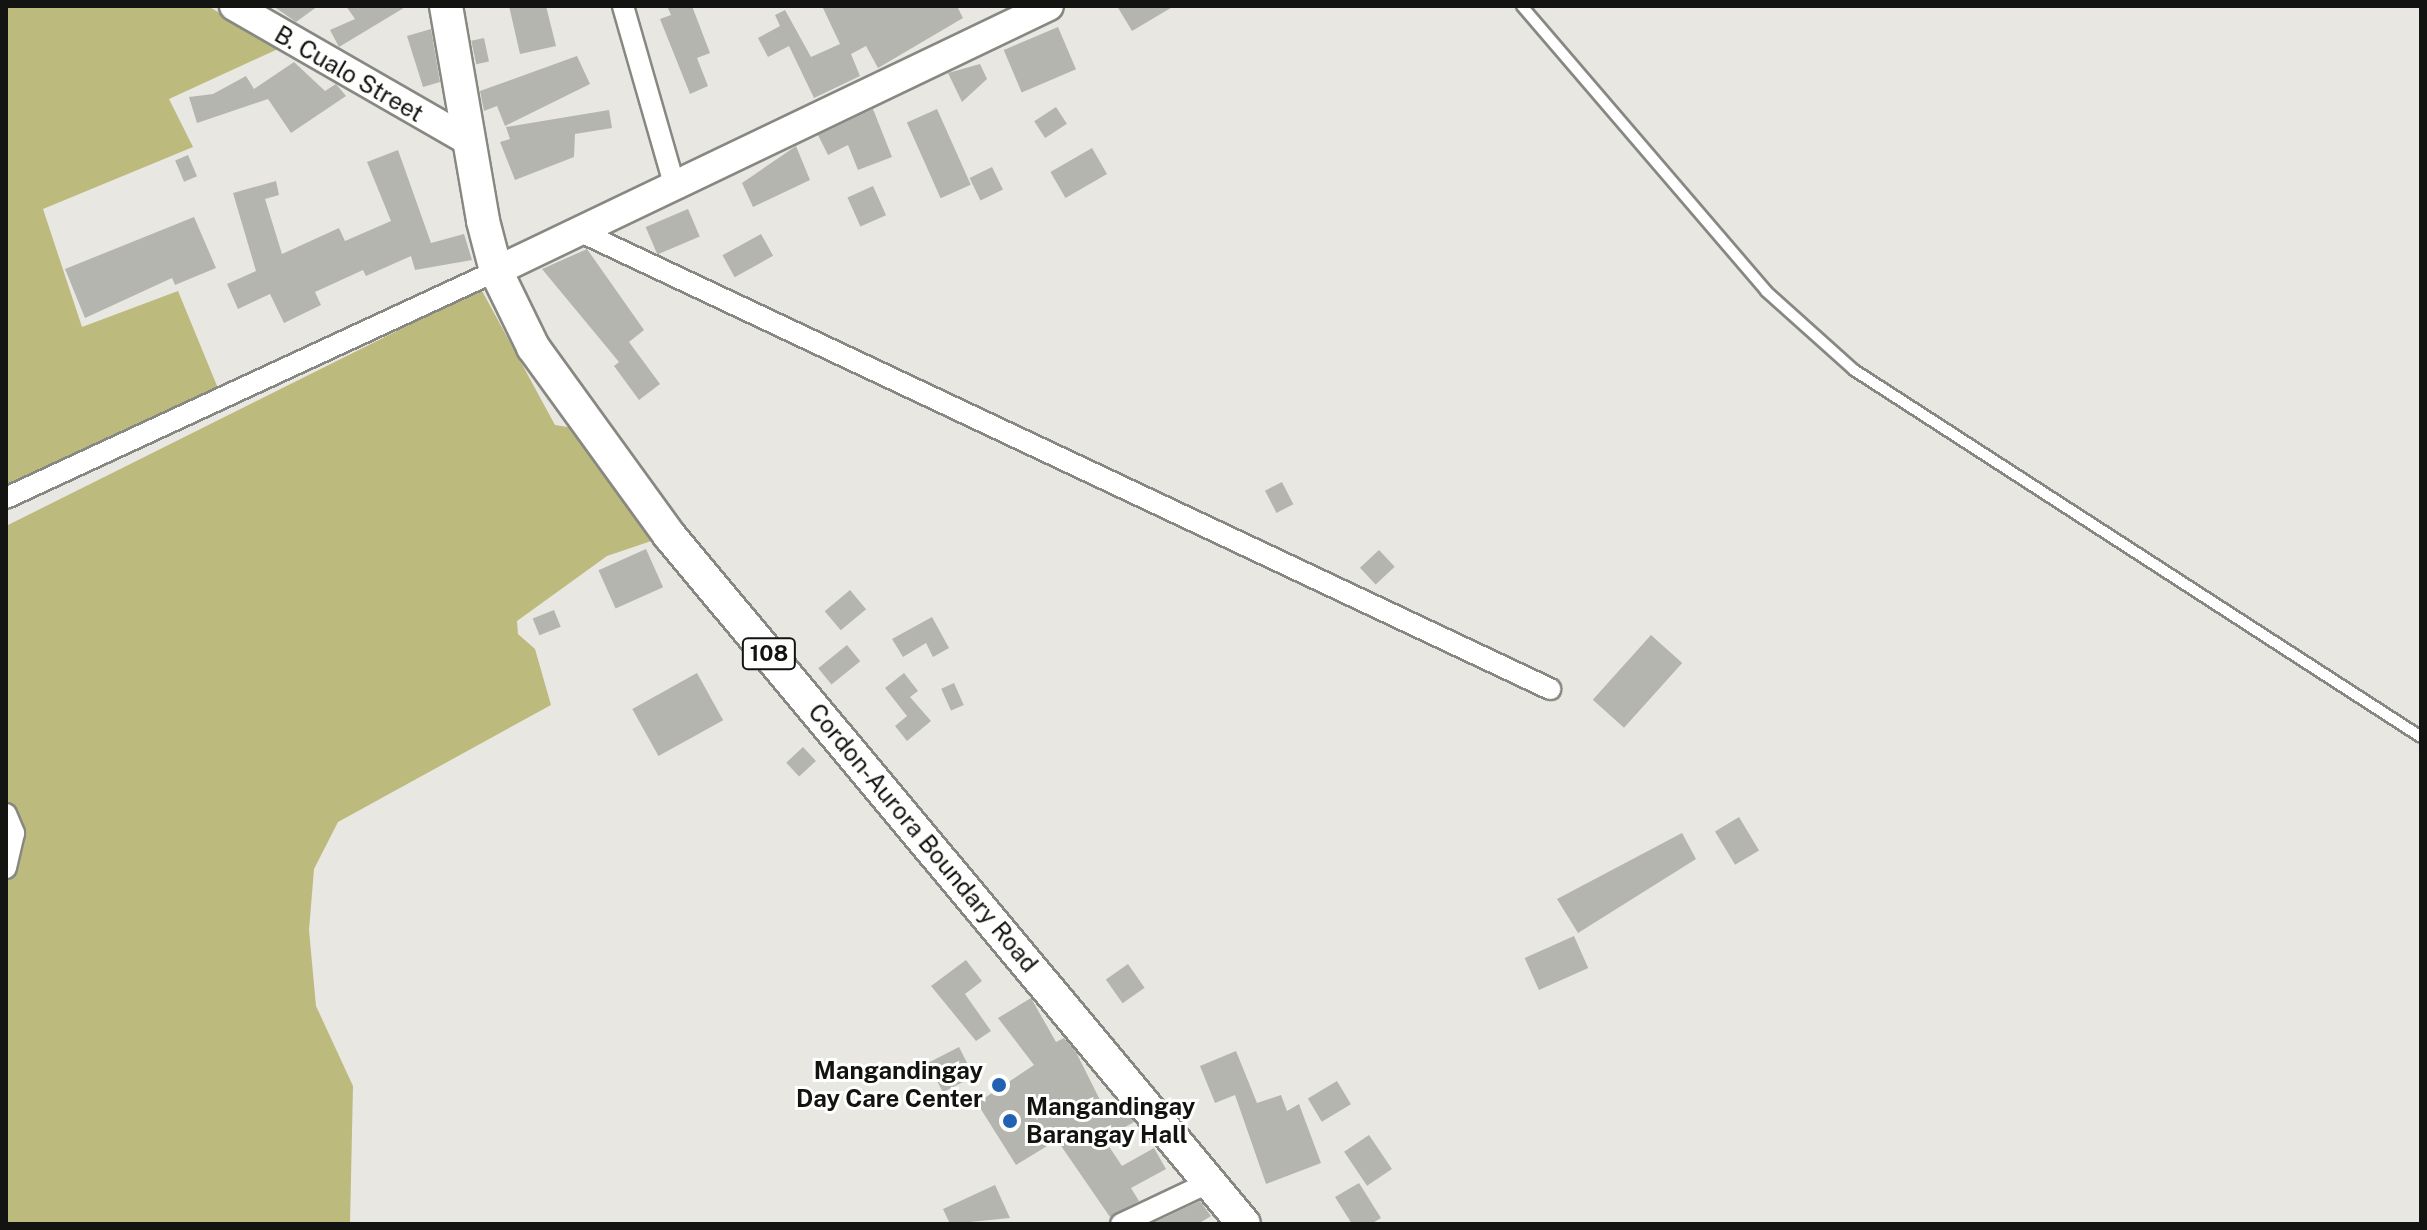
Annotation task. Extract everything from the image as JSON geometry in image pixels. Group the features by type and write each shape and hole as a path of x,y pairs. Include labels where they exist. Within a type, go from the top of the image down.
{"main road":[{"name":"Cordon-Aurora Boundary Road","path":"446,6 465,139 496,271 533,347 669,535 1244,1224"}],"street":[{"name":"B. Cualo Street","path":"234,6 465,139"},
{"path":"623,6 675,187"},
{"path":"6,498 675,187 1049,6"},
{"path":"579,231 1550,689"},
{"path":"6,814 14,833 6,868"},
{"path":"1121,1224 1210,1182"}],"lane":[{"path":"1522,6 1766,291 1854,370 2421,737"}],"shaded area":[{"path":"6,6 208,6 278,49 169,99 193,147 43,209 82,327 178,291 222,398 6,499"},
{"path":"481,289 555,425 587,430 669,535 607,556 517,621 518,634 535,649 551,705 338,822 314,869 309,930 316,1006 353,1086 350,1224 6,1224 6,526"}],"building":[{"path":"273,6 318,6 296,22"},
{"path":"346,6 407,6 339,47 330,30 355,19"},
{"path":"509,6 546,6 556,46 520,54"},
{"path":"667,6 692,6 710,53 697,58 708,86 690,94 660,19 671,15"},
{"path":"822,6 957,6 963,18 878,68 866,46 851,54 860,76 814,98 789,46 768,57 758,38 780,26 775,15 785,10 811,57 840,44"},
{"path":"1117,6 1174,6 1132,31"},
{"path":"1058,27 1076,69 1022,92 1004,50"},
{"path":"431,29 440,82 423,87 407,36"},
{"path":"484,38 489,61 476,64 471,41"},
{"path":"577,56 590,84 505,126 497,106 484,111 480,91"},
{"path":"294,62 325,91 336,84 346,96 291,133 268,99 197,123 189,97 213,94 246,76 254,89"},
{"path":"980,64 987,79 962,102 948,73"},
{"path":"1056,107 1067,124 1045,138 1034,121"},
{"path":"873,109 892,157 858,170 848,145 828,155 818,135"},
{"path":"937,109 971,185 941,198 907,122"},
{"path":"609,110 612,128 575,134 574,157 515,180 500,142 510,139 506,127"},
{"path":"796,146 810,180 753,207 742,183"},
{"path":"1092,148 1107,174 1065,198 1050,172"},
{"path":"398,150 431,243 464,234 472,260 415,270 411,256 366,276 363,270 315,292 321,305 284,323 270,294 238,309 227,284 256,271 233,193 276,181 279,195 265,199 282,254 339,228 345,241 391,221 367,162"},
{"path":"188,155 197,176 184,182 175,160"},
{"path":"992,167 1003,189 980,200 970,178"},
{"path":"873,186 886,215 860,227 847,197"},
{"path":"688,209 700,237 657,255 646,227"},
{"path":"194,217 216,268 175,285 172,278 85,318 65,269"},
{"path":"761,234 773,256 735,277 723,255"},
{"path":"587,249 644,330 629,342 660,384 639,400 614,366 619,362 542,269"},
{"path":"1282,482 1293,504 1276,513 1265,491"},
{"path":"646,549 663,587 616,609 598,570"},
{"path":"1379,550 1395,567 1376,585 1360,568"},
{"path":"850,590 866,609 841,630 825,611"},
{"path":"554,610 561,627 539,635 533,619"},
{"path":"932,617 949,648 933,657 926,643 903,657 892,639"},
{"path":"1651,635 1682,663 1624,728 1593,700"},
{"path":"847,645 860,661 831,685 818,668"},
{"path":"697,673 723,720 658,756 632,709"},
{"path":"904,673 918,691 910,697 931,721 907,741 895,726 907,716 885,688"},
{"path":"954,683 964,705 951,711 941,689"},
{"path":"803,747 816,761 799,777 786,763"},
{"path":"1739,817 1759,850 1735,865 1715,831"},
{"path":"1682,833 1696,859 1578,933 1557,899"},
{"path":"1574,936 1588,968 1539,990 1525,958"},
{"path":"966,960 982,981 965,994 991,1031 976,1041 931,986"},
{"path":"1128,964 1145,988 1123,1003 1106,979"},
{"path":"1031,998 1056,1042 1064,1038 1076,1052 1108,1116 1123,1108 1134,1122 1104,1139 1122,1166 1154,1148 1166,1169 1131,1188 1139,1201 1110,1217 1057,1140 1016,1165 977,1103 1034,1065 998,1018"},
{"path":"959,1047 974,1076 943,1092 928,1063"},
{"path":"1236,1051 1257,1103 1281,1095 1287,1111 1299,1104 1321,1163 1266,1184 1235,1095 1215,1103 1200,1066"},
{"path":"1337,1081 1351,1104 1322,1122 1308,1099"},
{"path":"1369,1135 1392,1169 1367,1186 1344,1152"},
{"path":"1359,1183 1381,1218 1371,1224 1352,1224 1335,1197"},
{"path":"995,1185 1010,1218 950,1224 943,1209"},
{"path":"1200,1201 1211,1216 1198,1224 1151,1224"}],"place":[{"name":"Mangandingay Day Care Center","path":"999,1085"},
{"name":"Mangandingay Barangay Hall","path":"1010,1121"}]}
